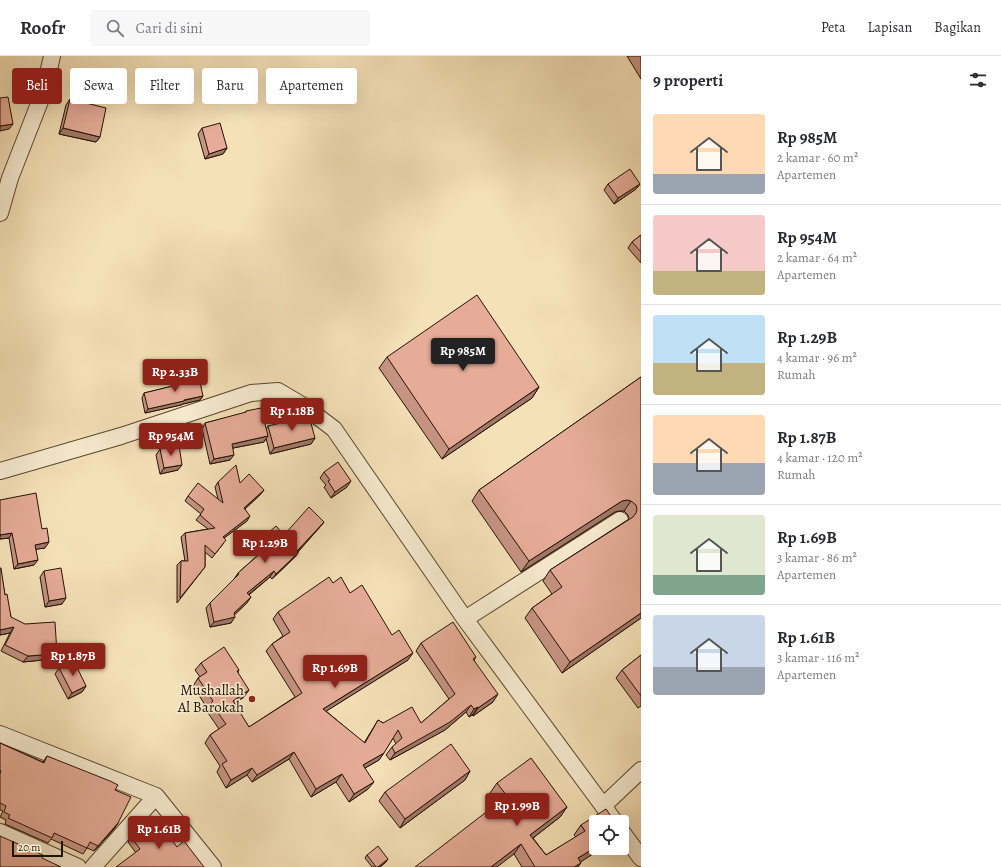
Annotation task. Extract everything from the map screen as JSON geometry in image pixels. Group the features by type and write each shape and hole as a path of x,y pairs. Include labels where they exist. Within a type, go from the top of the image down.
{"street":[{"path":"0,214 5,179 44,91 52,56"},
{"path":"0,471 121,436 251,393 278,391 305,407 334,429 465,618 610,815"},
{"path":"465,618 620,520"},
{"path":"0,734 156,796 213,867"},
{"path":"603,806 641,770"},
{"path":"93,867 156,796"},
{"path":"0,832 78,867"},
{"path":"629,842 641,858"}],"building":[{"path":"8,97 13,124 0,126 0,98"},
{"path":"70,99 70,104 90,104 106,108 100,137 63,128"},
{"path":"220,123 227,148 209,154 202,128"},
{"path":"630,169 640,184 618,198 608,184"},
{"path":"641,235 641,252 632,242"},
{"path":"477,295 539,387 449,449 387,357"},
{"path":"198,373 203,396 148,409 144,393 181,384 180,377"},
{"path":"641,377 641,613 570,662 532,608 562,587 550,570 633,517 637,509 636,505 631,501 622,501 529,561 479,490"},
{"path":"261,408 268,436 232,444 234,455 214,459 205,423"},
{"path":"309,416 315,438 274,448 268,426"},
{"path":"179,445 182,465 164,468 160,449"},
{"path":"338,462 351,481 335,492 328,481 330,480 324,472"},
{"path":"236,465 240,483 249,474 264,490 244,508 250,516 223,537 226,540 215,554 205,545 205,567 180,598 181,561 188,561 185,533 215,528 200,515 204,509 188,496 198,483 223,503 218,482"},
{"path":"36,493 42,529 47,528 49,542 35,545 38,560 18,564 12,533 0,535 0,500"},
{"path":"309,507 324,522 297,551 298,553 276,574 274,571 247,593 251,597 234,613 235,617 214,622 210,603 239,574 238,573 264,550 258,542 276,526 284,535"},
{"path":"0,568 11,617 25,624 55,622 57,654 28,656 5,645 14,627 0,630"},
{"path":"61,568 66,598 49,601 44,571"},
{"path":"329,577 333,583 341,577 350,593 362,585 392,635 399,630 413,653 323,709 365,743 378,720 383,723 412,707 421,723 455,694 421,643 453,622 476,657 473,659 498,694 478,708 474,709 471,705 450,722 395,753 392,747 402,738 398,730 384,753 363,765 374,782 354,794 342,774 316,789 294,752 257,775 252,768 231,780 222,764 227,761 210,735 226,724 211,703 213,701 198,678 207,672 201,663 224,647 239,670 237,671 249,690 233,701 249,727 302,693 272,644 290,632 278,612"},
{"path":"641,655 641,696 622,670"},
{"path":"74,661 86,686 72,693 59,668"},
{"path":"0,743 44,763 47,756 118,785 115,790 131,797 118,823 98,846 90,842 87,848 54,833 52,838 8,818 10,815 4,812 6,806 0,803"},
{"path":"451,744 470,771 405,819 385,792"},
{"path":"531,758 567,807 530,835 546,855 585,831 581,825 589,820 589,851 578,858 581,863 574,867 535,867 521,844 491,867 415,867 507,796 497,783"},
{"path":"606,809 610,815 597,815"},
{"path":"155,817 177,847 184,841 204,867 116,867 140,849 131,837"},
{"path":"0,836 43,855 42,858 61,867 0,867"},
{"path":"378,846 388,859 376,867 367,855"}],"place":[{"name":"Mushallah Al Barokah","path":"252,699"}]}
